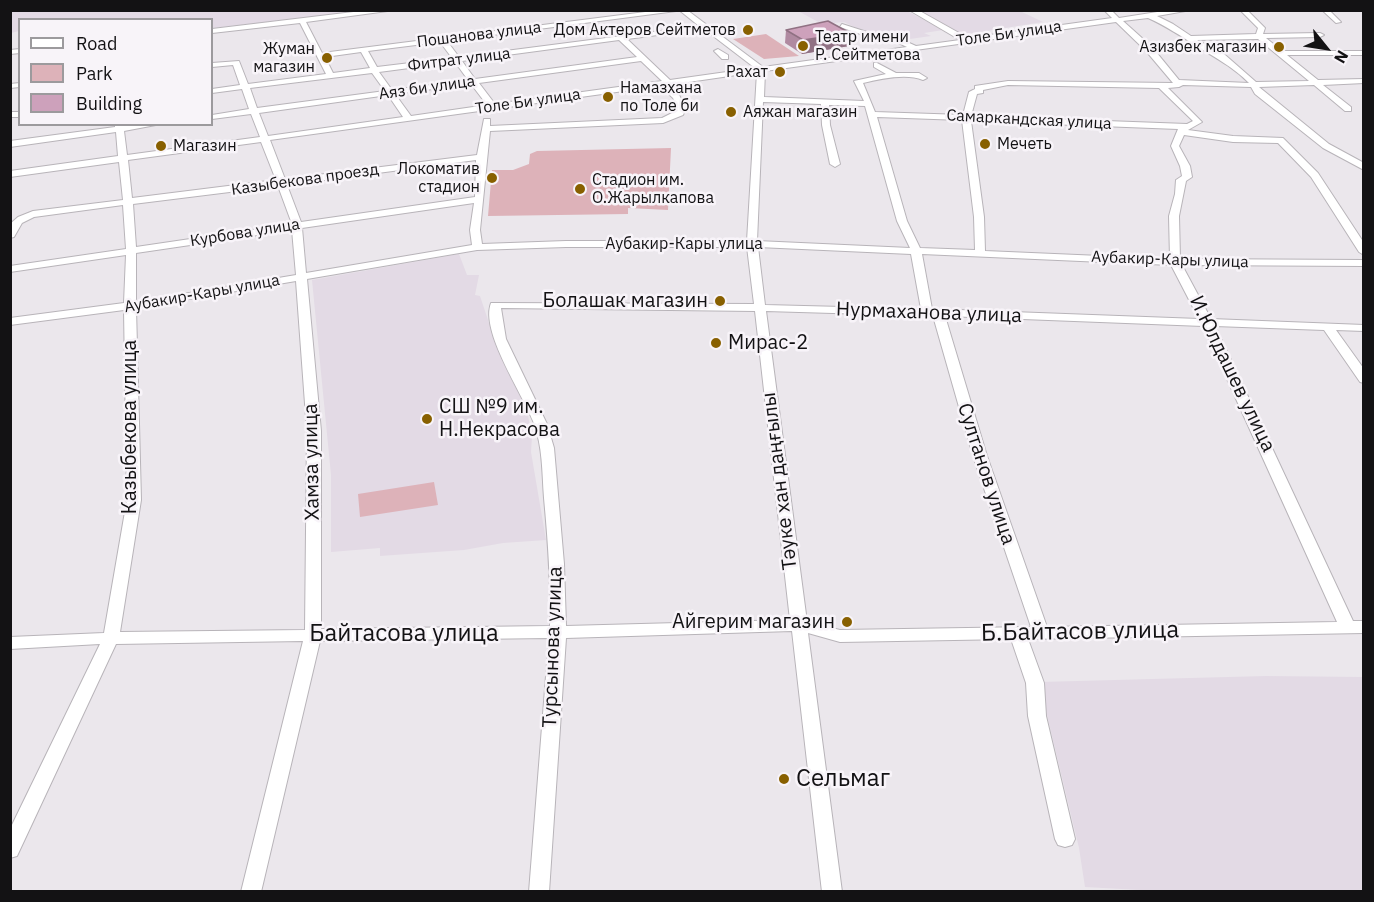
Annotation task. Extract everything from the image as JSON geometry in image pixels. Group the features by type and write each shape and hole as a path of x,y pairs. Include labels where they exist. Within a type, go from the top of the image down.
{"street":[{"path":"213,31 392,10"},
{"name":"Пошанова улица","path":"320,53 653,10"},
{"path":"682,10 748,65 761,69"},
{"path":"912,10 966,40"},
{"path":"1107,10 1149,49 1177,82 1252,85 1364,81"},
{"name":"Толе Би улица","path":"10,174 1188,10"},
{"path":"1243,10 1262,28 1259,36"},
{"path":"1324,10 1338,22"},
{"path":"672,11 701,28"},
{"name":"Пошанова улица","path":"320,53 364,50 672,11"},
{"path":"1148,15 1171,25 1221,56 1251,80 1252,85 1326,146 1364,167"},
{"path":"302,21 331,76"},
{"path":"842,26 868,35 885,34 914,47"},
{"name":"Фитрат улица","path":"213,91 701,28"},
{"path":"1190,38 1320,35"},
{"path":"1259,36 1348,109"},
{"path":"487,129 663,120 680,113 682,108 665,82 622,39"},
{"path":"442,40 491,107 481,157 475,230 477,247"},
{"path":"364,50 408,118"},
{"path":"718,51 725,57"},
{"path":"1282,53 1364,53"},
{"name":"Аяз би улица","path":"213,117 643,58"},
{"name":"Хамза улица","path":"213,65 236,63 267,139 297,224 314,432 313,634 251,891"},
{"path":"877,65 893,75 890,76"},
{"name":"Тәуке хан даңғылы","path":"761,69 752,244 832,891"},
{"name":"Султанов улица","path":"923,78 919,75 890,76 858,81 865,93 902,221 916,250 933,313 1041,632"},
{"path":"980,253 979,217 966,117 973,92 980,91 978,88 1008,83 1161,86 1179,85 1177,82"},
{"name":"И.Юлдашев улица","path":"1161,86 1198,122 1184,130 1175,146 1185,166 1187,177 1181,180 1174,216 1175,262 1207,322 1355,627"},
{"name":"Самаркандская улица","path":"759,99 825,102 870,109 966,117 1184,130 1233,139 1281,140 1315,175 1364,252"},
{"path":"825,102 826,125 835,164"},
{"path":"10,144 119,127"},
{"name":"Казыбекова улица","path":"10,850 111,638 134,500 131,250 119,127"},
{"name":"Казыбекова проезд","path":"10,235 15,224 22,218 33,214 481,157"},
{"name":"Курбова улица","path":"10,269 479,198"},
{"name":"Аубакир-Кары улица","path":"10,322 130,306 477,247 566,244 752,244 1175,262 1364,263"},
{"name":"Нурмаханова улица","path":"495,305 759,308 1364,328"},
{"name":"Турсынова улица","path":"495,305 494,319 502,342 523,382 546,440 559,590 539,891"},
{"path":"1327,326 1364,379"},
{"name":"Байтасова улица","path":"10,643 111,638 558,632 798,625"},
{"name":"Б.Байтасов улица","path":"798,625 840,636 1355,627"},
{"path":"1017,632 1035,683 1037,716 1065,839"}],"shaded area":[{"path":"11,10 366,11 213,28 213,18 18,18 18,31 11,33"},
{"path":"798,11 907,11 943,30 924,33 931,36 903,40 887,31 869,34 844,22 822,24"},
{"path":"915,11 1027,11 1022,12 1043,22 961,35"},
{"name":"СШ №9 им. Н.Некрасова","path":"459,254 467,275 479,275 475,295 480,296 490,326 525,401 546,540 503,543 464,550 380,556 380,548 331,552 331,475 312,280"},
{"path":"1266,676 1363,677 1363,891 1177,892 1085,887 1079,848 1039,682"}],"green space":[{"path":"766,34 799,56 764,59 733,39"},
{"name":"Стадион им. О.Жарылкапова","path":"671,148 668,210 628,208 628,214 488,216 492,170 513,170 529,164 530,154 537,151"},
{"path":"434,482 438,505 360,517 358,494"}],"building":[{"path":"828,21 850,33 803,40 786,30"}],"place":[{"name":"Дом Актеров Сейтметов","path":"748,30"},
{"name":"Театр имени Р. Сейтметова","path":"803,46"},
{"name":"Азизбек магазин","path":"1279,47"},
{"name":"Жуман магазин","path":"327,58"},
{"name":"Рахат","path":"780,72"},
{"name":"Намазхана по Толе би","path":"608,97"},
{"name":"Аяжан магазин","path":"731,112"},
{"name":"Мечеть","path":"985,144"},
{"name":"Магазин","path":"161,146"},
{"name":"Локоматив стадион","path":"492,178"},
{"name":"Стадион им. О.Жарылкапова","path":"580,189"},
{"name":"Болашак магазин","path":"720,301"},
{"name":"Мирас-2","path":"716,343"},
{"name":"СШ №9 им. Н.Некрасова","path":"427,419"},
{"name":"Айгерим магазин","path":"847,622"},
{"name":"Сельмаг","path":"784,779"}]}
